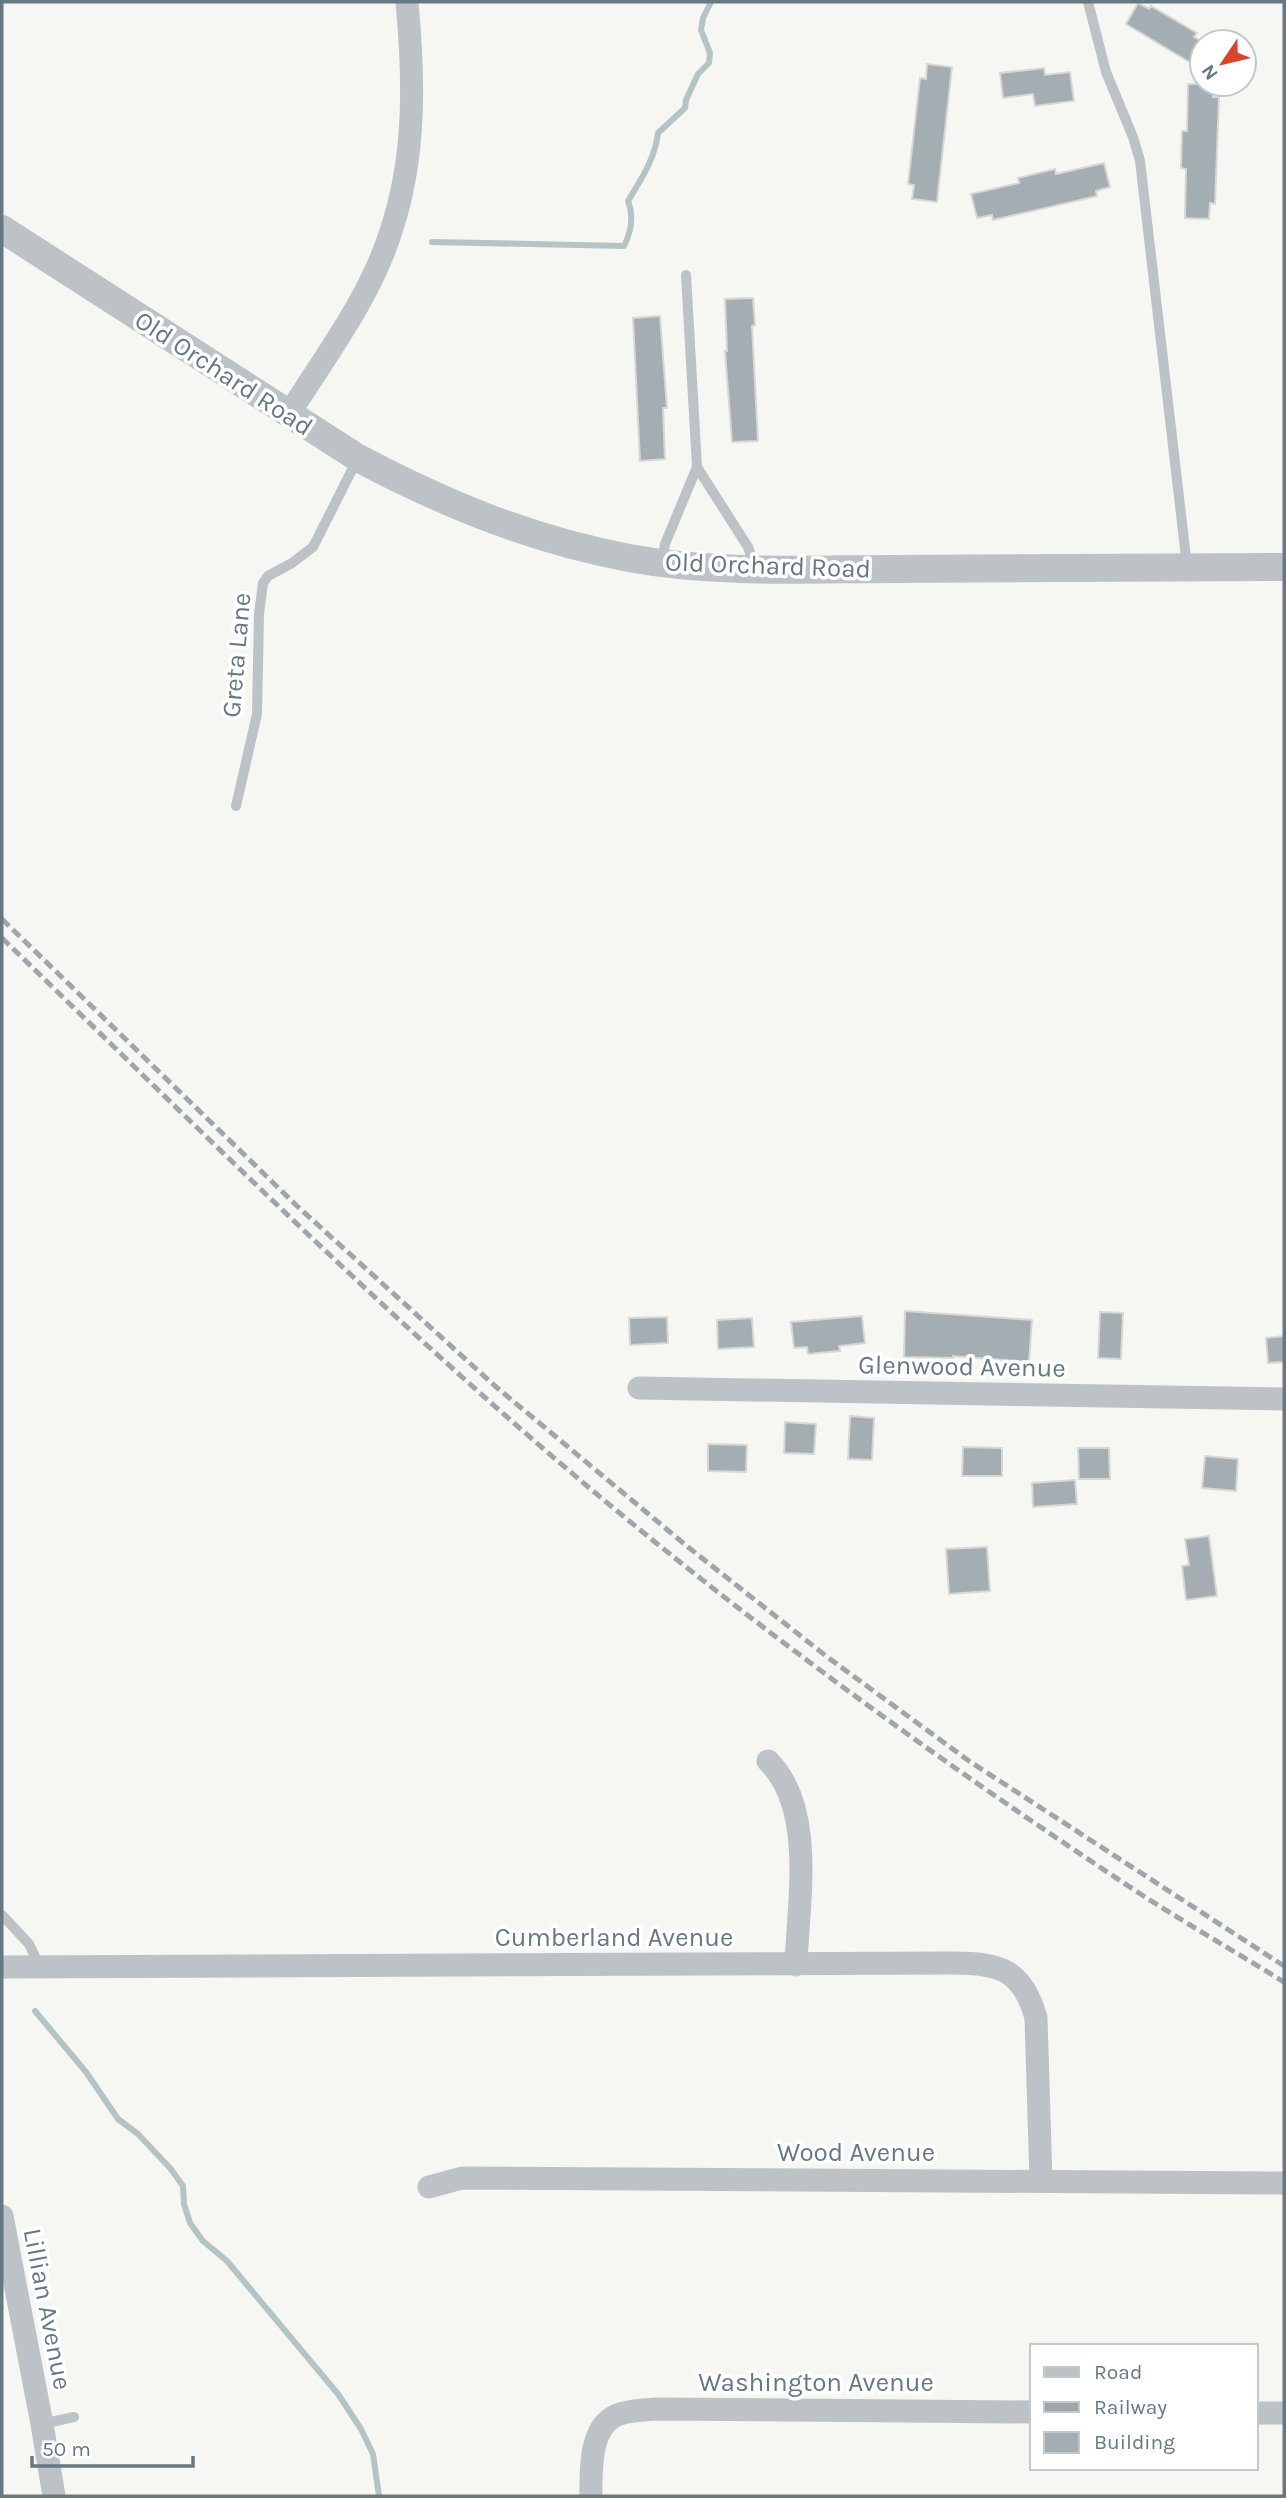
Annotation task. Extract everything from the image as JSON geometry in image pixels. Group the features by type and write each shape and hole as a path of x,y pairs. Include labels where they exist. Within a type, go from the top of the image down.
{"street":[{"path":"289,414 369,283 392,230 404,181 412,119 412,61 407,2"},
{"name":"Old Orchard Road","path":"2,229 358,458 416,489 491,521 586,548 662,562 755,570 1284,567"},
{"name":"Glenwood Avenue","path":"639,1392 1284,1399"},
{"path":"768,1761 777,1770 791,1795 799,1839 796,1965"},
{"name":"Cumberland Avenue","path":"2,1967 975,1963 1001,1969 1019,1980 1029,1994 1037,2029 1041,2180"},
{"name":"Wood Avenue","path":"429,2187 462,2178 1284,2183"},
{"name":"Lillian Avenue","path":"2,2216 54,2496"},
{"name":"Washington Avenue","path":"591,2496 595,2448 604,2425 617,2415 656,2409 1030,2412"},
{"path":"1258,2413 1284,2413"}],"lane":[{"path":"1088,2 1106,72 1140,161 1187,568"},
{"path":"662,562 665,544 697,467 686,275"},
{"name":"Greta Lane","path":"236,806 257,714 259,614 263,583 268,576 313,547 358,458"},
{"path":"697,467 748,547 755,570"},
{"path":"2,1914 29,1944 40,1967"},
{"path":"42,2424 74,2417"}],"building":[{"path":"1138,3 1149,9 1151,6 1188,28 1188,61 1126,24"},
{"path":"927,64 952,67 937,202 912,199 914,185 908,184 920,78 926,79"},
{"path":"1044,68 1045,75 1070,72 1074,101 1035,106 1033,94 1003,98 1000,73"},
{"path":"1188,84 1188,98 1219,98 1215,204 1210,203 1209,219 1185,218 1186,169 1181,168 1182,131 1187,131"},
{"path":"1104,163 1110,187 1096,191 1097,196 993,220 992,215 977,218 971,194 1019,183 1018,178 1055,169 1056,174"},
{"path":"753,298 758,441 732,442 725,351 725,299"},
{"path":"660,316 667,408 663,408 665,459 640,461 633,318"},
{"path":"905,1311 1032,1320 1029,1362 953,1356 904,1357"},
{"path":"1100,1312 1123,1313 1121,1359 1098,1358"},
{"path":"862,1316 865,1343 839,1346 840,1351 808,1354 807,1347 794,1348 791,1322"},
{"path":"667,1317 668,1343 630,1345 629,1318"},
{"path":"752,1318 754,1347 718,1349 717,1320"},
{"path":"1284,1336 1284,1362 1268,1363 1266,1338"},
{"path":"850,1416 874,1418 872,1460 848,1459"},
{"path":"785,1422 816,1424 814,1454 784,1453"},
{"path":"708,1444 747,1445 746,1472 708,1471"},
{"path":"963,1447 1002,1448 1002,1476 962,1476"},
{"path":"1078,1448 1109,1448 1110,1479 1079,1479"},
{"path":"1205,1456 1238,1459 1236,1491 1202,1488"},
{"path":"1075,1480 1077,1504 1033,1507 1032,1483"},
{"path":"1209,1536 1217,1596 1186,1600 1182,1566 1189,1565 1185,1539"},
{"path":"987,1547 990,1591 949,1594 946,1549"}],"waterway":[{"path":"432,242 624,246 631,224 628,201 651,160 658,133 685,108 698,74 709,63 710,53 701,30 703,18 711,2"},
{"path":"35,2011 86,2072 118,2119 138,2134 170,2168 183,2186 184,2204 190,2223 203,2241 227,2261 338,2394 361,2429 373,2454 379,2496"}],"railway":[{"path":"2,919 296,1205 495,1386 688,1547 826,1656 969,1761 1284,1966"},
{"path":"2,938 351,1275 494,1405 636,1526 776,1637 920,1743 1142,1895 1284,1982"}]}
